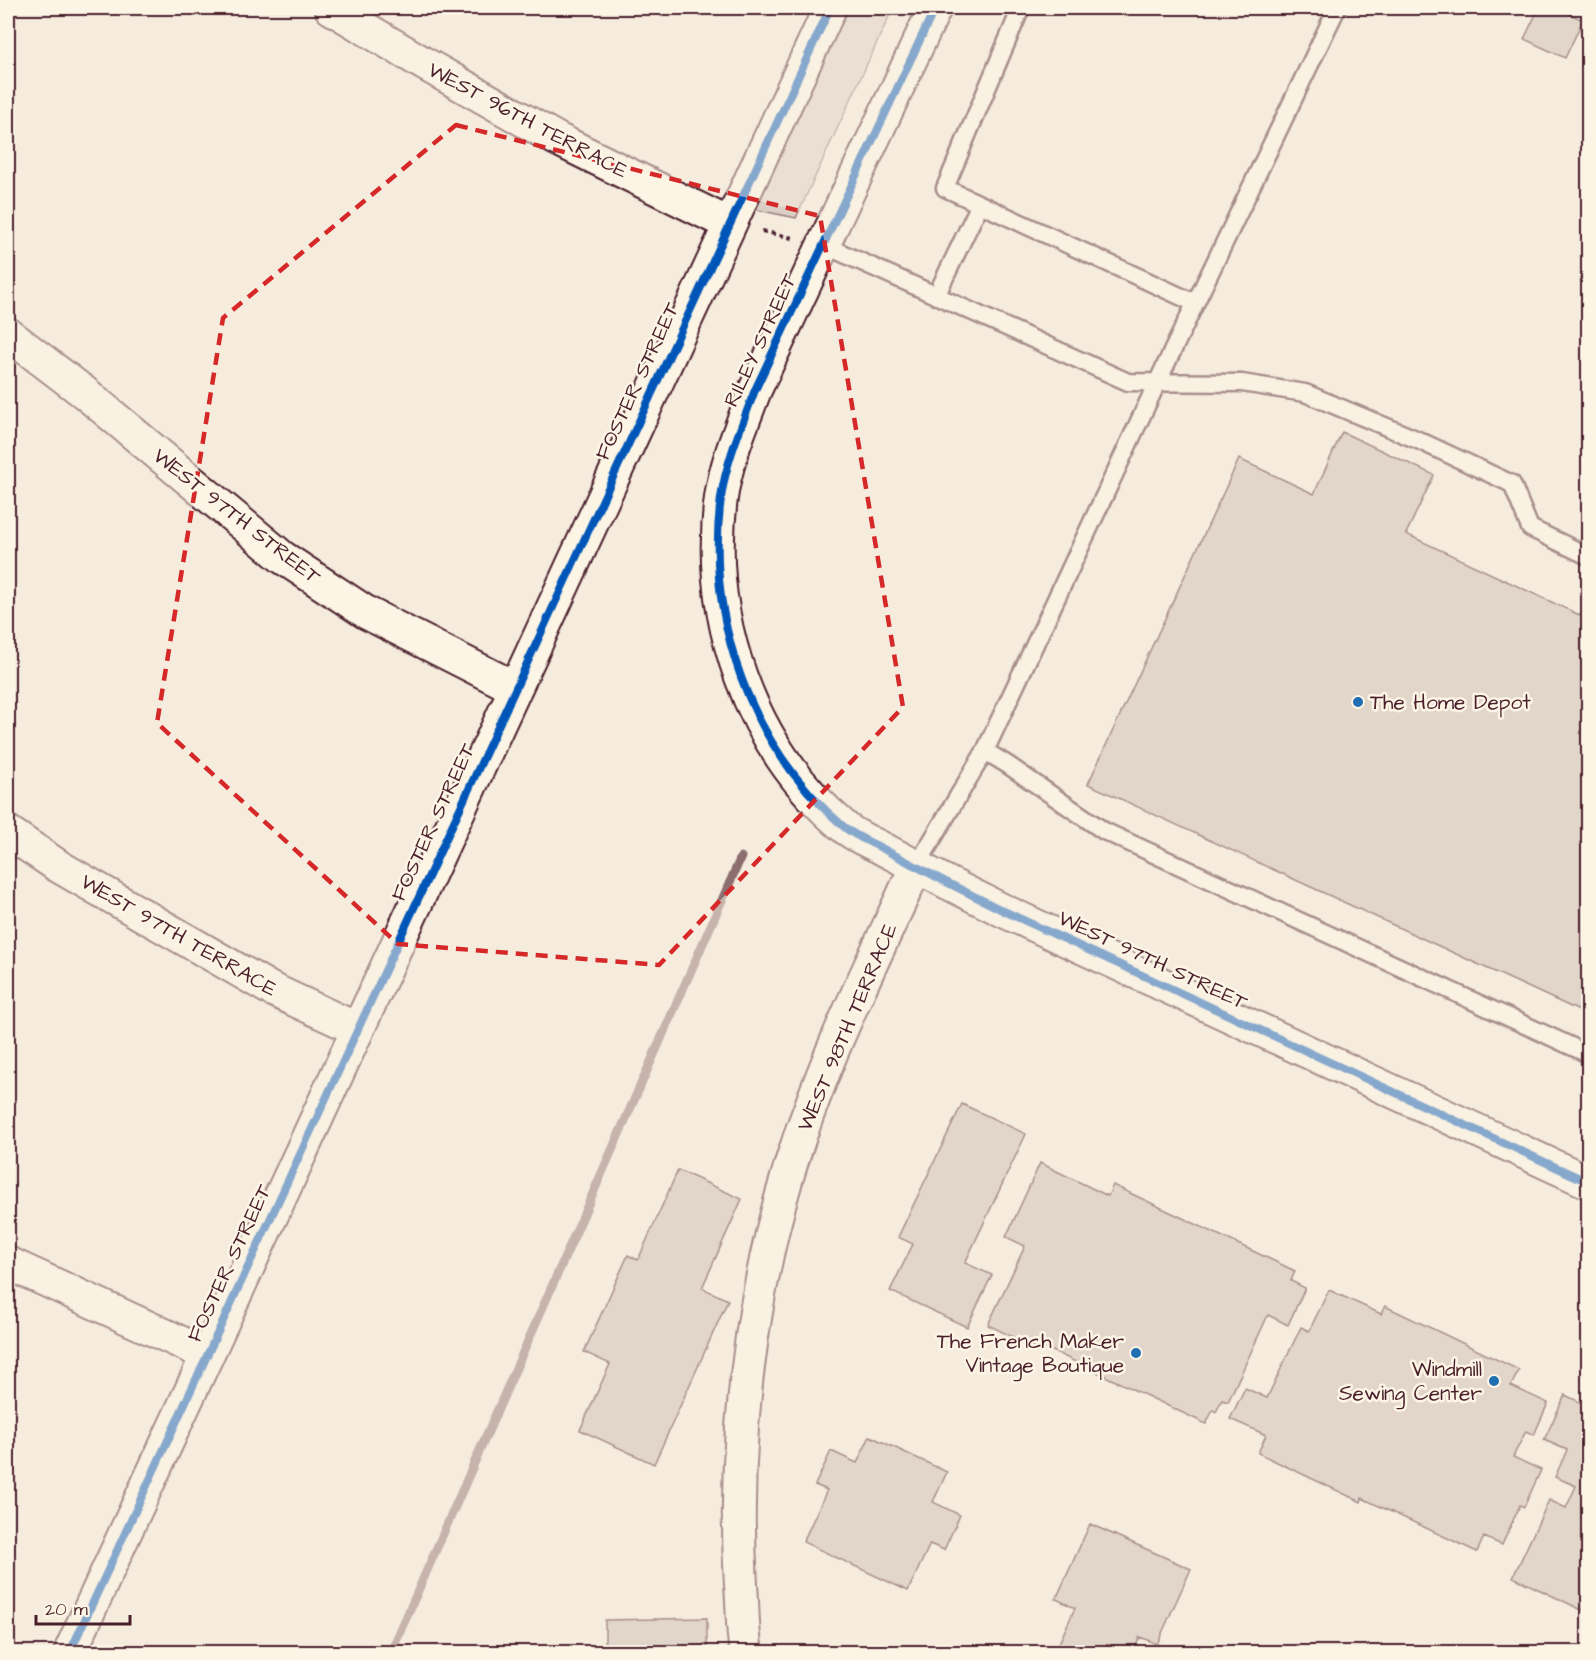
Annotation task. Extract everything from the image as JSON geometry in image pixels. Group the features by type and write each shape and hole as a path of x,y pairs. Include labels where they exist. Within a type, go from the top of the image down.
{"street":[{"name":"WEST 96TH TERRACE","path":"332,8 557,139 729,224"},
{"name":"FOSTER STREET","path":"70,1653 206,1354 830,8"},
{"name":"RILEY STREET","path":"754,706 740,678 730,646 718,580 717,547 721,497 735,442 755,390 934,8"},
{"name":"WEST 97TH STREET","path":"8,334 86,393 282,557 367,613 515,688"},
{"name":"WEST 97TH STREET","path":"754,706 767,734 801,782 845,828 916,867 1015,916 1588,1182"},
{"name":"WEST 97TH TERRACE","path":"8,832 58,866 271,989 357,1029"},
{"name":"WEST 98TH TERRACE","path":"746,1653 738,1533 740,1448 754,1327 777,1212 814,1096 847,1017 916,867"},
{"path":"8,1263 206,1354"}],"lane":[{"path":"1021,8 945,188 1195,303"},
{"path":"916,867 985,751 1157,383 1337,8"},
{"path":"936,296 980,204"},
{"path":"824,245 1128,382 1242,383 1305,393 1418,440 1512,484 1530,528 1588,555"},
{"path":"985,751 1104,831 1588,1054"}],"path":[{"path":"729,224 824,245"}],"highlighted area":[{"path":"456,125 820,216 903,707 659,965 398,944 157,723 223,318"}],"shaded area":[{"path":"846,8 893,8 796,218 753,209"}],"building":[{"path":"1539,8 1557,8 1583,20 1565,58 1524,39"},
{"name":"The Home Depot","path":"1342,432 1434,475 1406,534 1588,619 1588,1015 1088,784 1239,459 1314,494"},
{"path":"962,1104 1026,1134 965,1263 992,1275 967,1327 890,1291 913,1244 898,1237"},
{"path":"1040,1163 1108,1196 1113,1185 1295,1271 1291,1281 1305,1288 1288,1325 1268,1315 1228,1402 1222,1400 1216,1412 1213,1410 1206,1424 1040,1345 1038,1349 988,1325 1025,1246 1006,1237"},
{"path":"678,1170 742,1199 702,1288 728,1300 654,1464 580,1430 610,1364 584,1352 628,1255 638,1260"},
{"path":"1329,1290 1381,1314 1385,1306 1519,1370 1511,1386 1548,1403 1534,1435 1526,1431 1513,1457 1541,1470 1524,1507 1520,1505 1502,1545 1484,1537 1477,1552 1362,1498 1361,1502 1258,1453 1266,1435 1230,1419 1245,1388 1267,1398 1301,1327 1309,1331"},
{"path":"1565,1395 1588,1406 1588,1613 1513,1577 1549,1500 1566,1508 1576,1486 1555,1477 1567,1450 1544,1440"},
{"path":"870,1436 947,1472 933,1502 960,1515 944,1550 930,1544 908,1591 803,1542 827,1490 815,1485 831,1451 857,1463"},
{"path":"1090,1524 1191,1569 1157,1644 1140,1637 1133,1652 1055,1652 1075,1608 1056,1599"},
{"path":"707,1618 707,1652 605,1652 605,1620"}],"waterway":[{"path":"391,1652 741,857"}],"cycle path":[{"path":"70,1652 830,8"},
{"path":"935,8 755,390 727,470 721,498 718,543 720,589 728,634 741,677 759,719 782,758 810,794 843,826 859,837 1004,911 1588,1182"}],"place":[{"name":"The Home Depot","path":"1358,702"},
{"name":"The French Maker Vintage Boutique","path":"1136,1353"},
{"name":"Windmill Sewing Center","path":"1494,1381"}]}
